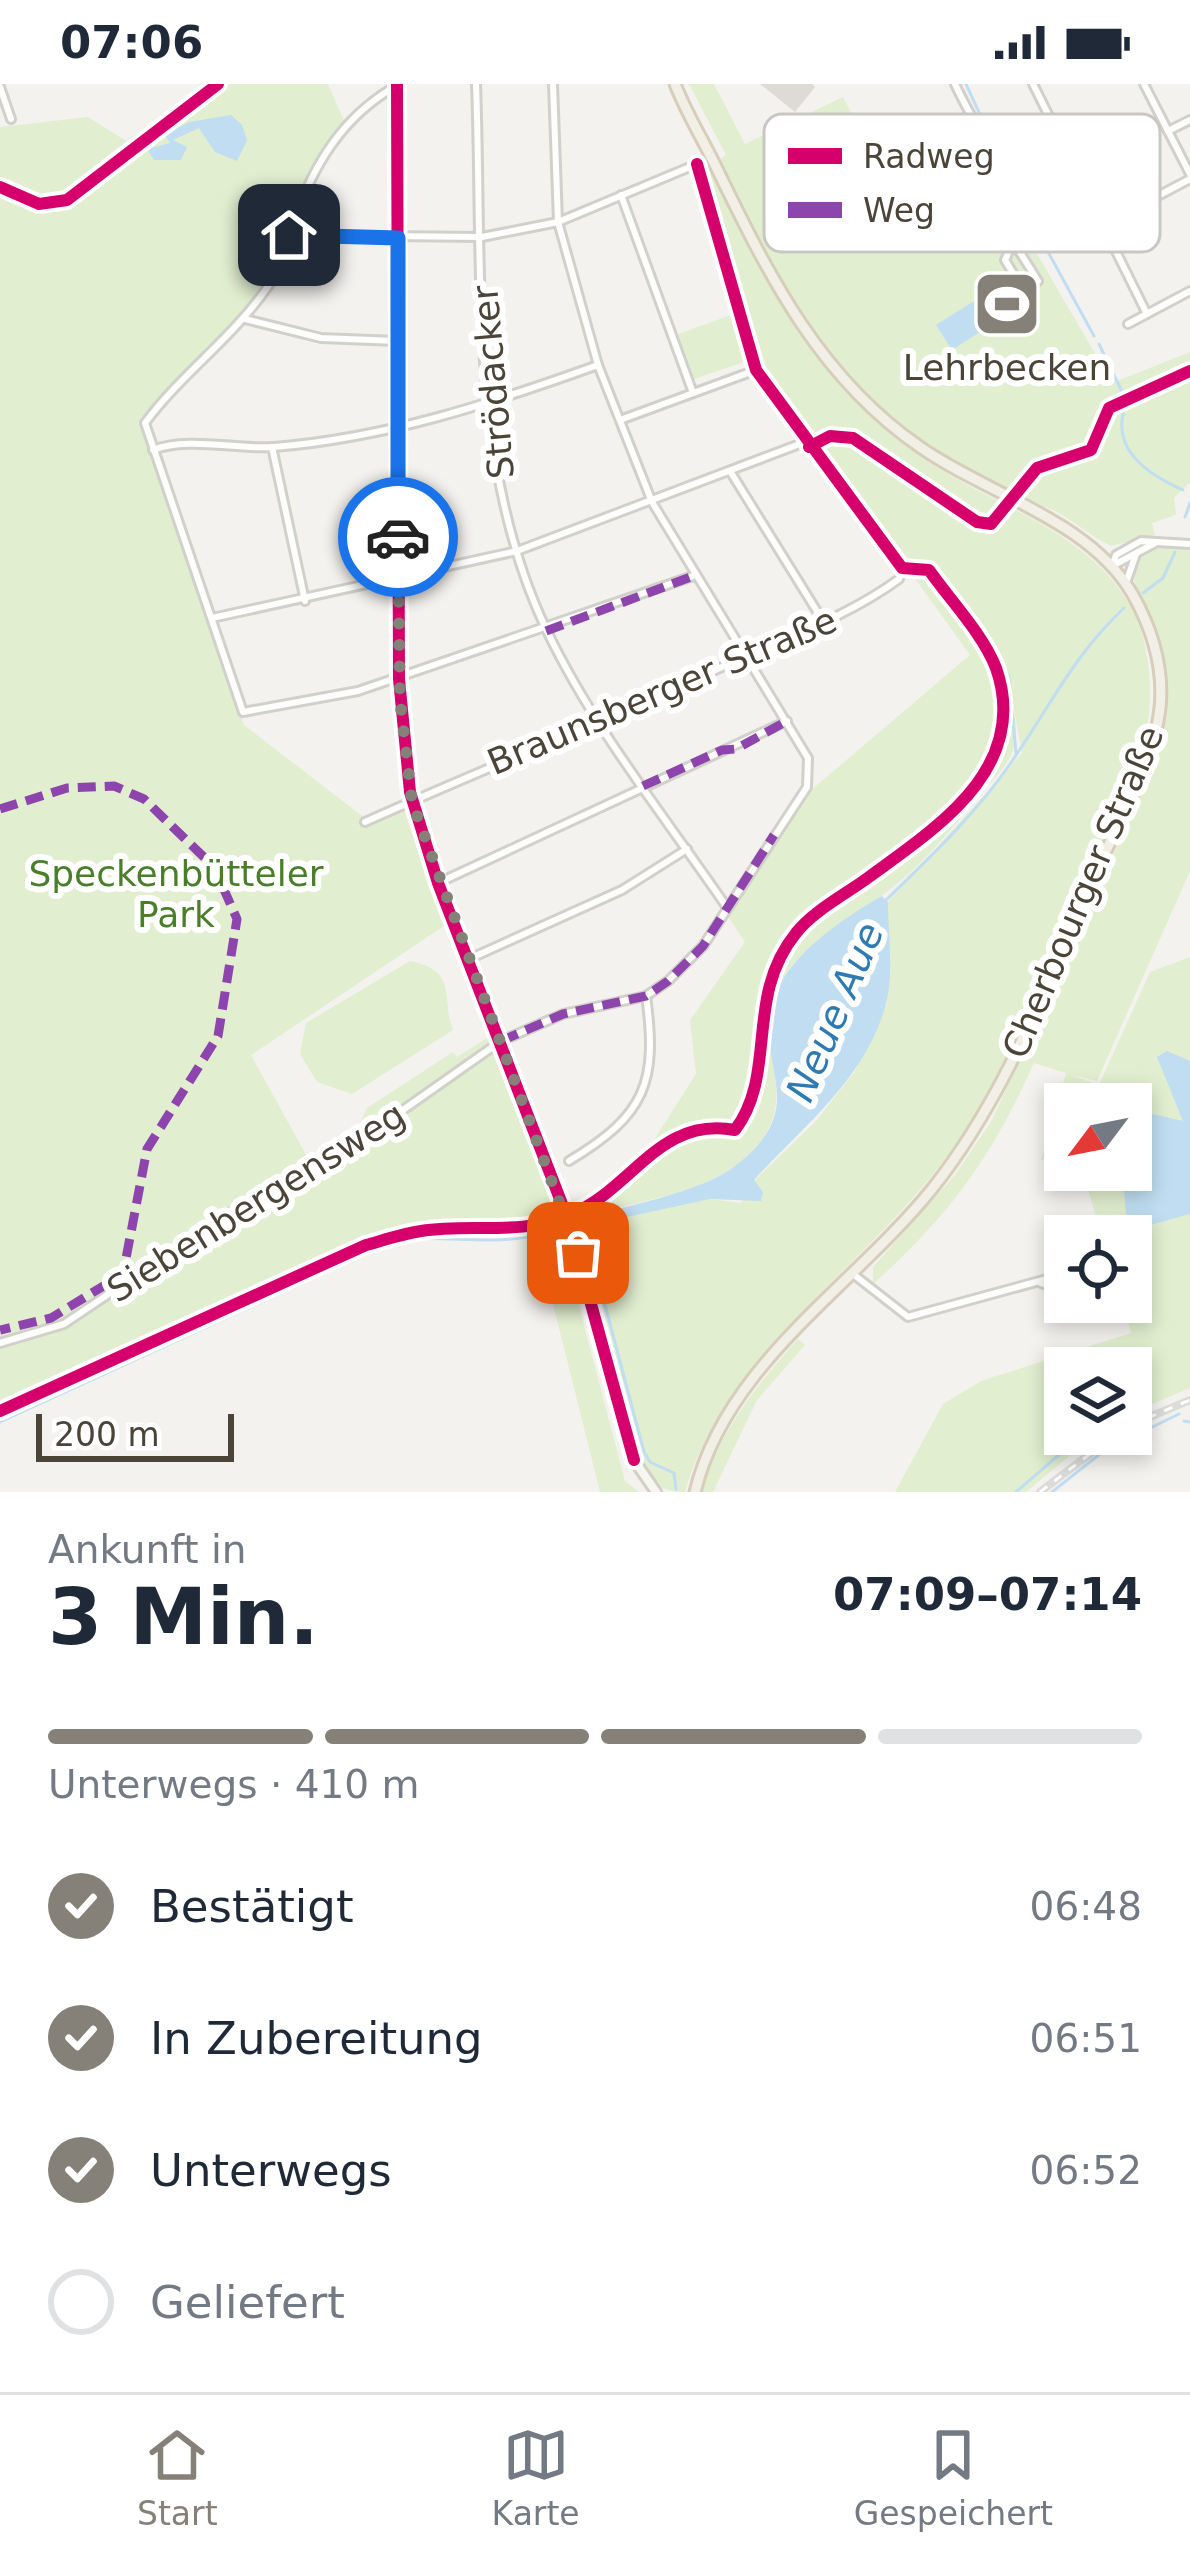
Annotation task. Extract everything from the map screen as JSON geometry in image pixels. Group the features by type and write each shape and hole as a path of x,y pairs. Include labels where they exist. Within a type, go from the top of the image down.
{"main road":[{"name":"Cherbourger Straße","path":"674,87 773,282 846,382 920,447 1090,547 1112,566 1146,621 1160,677 1158,722 1145,764 990,1104 946,1171 747,1386 708,1451 694,1492"}],"street":[{"path":"0,187 39,204 67,200 218,84"},
{"path":"397,84 342,127 307,186 273,279 244,319 168,391 145,423 243,712 399,679 696,575"},
{"path":"397,84 399,679 412,802 438,883 576,1244 634,1460 656,1492"},
{"name":"Strödacker","path":"476,84 488,405 517,551 546,631 600,723 727,907"},
{"path":"553,84 558,222 598,365 652,502 808,758 810,774 703,946 646,996 653,1047 646,1088 621,1123 569,1161"},
{"path":"955,84 969,114"},
{"path":"1033,84 1047,114"},
{"path":"1144,84 1159,114"},
{"path":"0,87 11,119"},
{"path":"1160,115 1190,176 1160,193"},
{"path":"1168,131 1190,120"},
{"path":"211,618 517,551 805,442 755,370 697,164 558,222 482,237 289,235"},
{"path":"621,195 694,393"},
{"path":"1009,252 1005,260 1024,291 1038,281 1020,252"},
{"path":"1113,252 1147,314"},
{"path":"1128,324 1190,291"},
{"path":"244,319 321,338 397,340"},
{"path":"153,450 272,447 398,428 488,405 598,365"},
{"path":"620,420 755,370"},
{"name":"Braunsberger Straße","path":"365,823 746,657 880,593 899,579 902,568 861,508 805,442"},
{"path":"272,447 305,601"},
{"path":"730,471 823,621"},
{"path":"1090,547 1106,554 1164,542 1190,544"},
{"path":"1112,566 1144,547 1164,542"},
{"path":"1112,566 1116,556 1131,546"},
{"path":"1130,590 1127,566 1144,547"},
{"path":"438,883 787,722"},
{"path":"469,959 622,890 687,849"},
{"name":"Siebenbergensweg","path":"0,1343 64,1324 226,1216 349,1148 501,1041 563,1014 646,996"},
{"path":"853,1274 908,1318 1044,1280"},
{"path":"1037,1282 1044,1284"}],"green space":[{"name":"Speckenbütteler Park","path":"206,84 328,84 344,121 305,186 272,279 203,362 168,390 144,423 244,725 366,819 402,804 444,926 251,1055 310,1162 359,1125 367,1108 453,1052 457,1057 487,1038 560,1220 424,1231 345,1250 347,1257 0,1414 0,127 88,117 126,141"},
{"path":"689,84 714,84 745,144 764,135 764,250 718,161 726,155"},
{"path":"843,97 852,114 808,114"},
{"path":"703,166 709,166 748,246 793,321 818,357 878,422 941,470 1061,536 1112,579 1131,607 1145,645 1149,714 1126,792 1023,1026 983,1102 934,1173 759,1360 703,1444 685,1492 654,1482 635,1454 573,1217 577,1204 652,1143 696,1074 690,1020 745,942 727,915 810,791 970,655 763,367","holes":["940,570 1006,665 1022,753 888,902 887,1003 855,1071 816,1121 754,1181 741,1203 710,1199 583,1220 713,1179 757,1146 772,1122 777,1097 772,1020 777,994 791,967 918,865 1008,761 1015,739 1007,688 980,636 936,573"]},
{"path":"765,252 1036,252 1112,383 1190,352 1190,482 1174,498 1176,515 1152,523 1155,535 1112,546 1057,512 962,470 872,401 840,366"},
{"path":"731,315 747,361 694,379 678,334"},
{"path":"1154,548 1190,548 1190,871 1097,1081 1068,1074 1093,1083 1063,1083 1066,1073 1034,1063 967,1183 925,1234 873,1284 873,1267 955,1175 992,1120 1147,781 1164,727 1168,691 1164,654 1133,574 1143,554"},
{"path":"1190,957 1190,1388 1152,1404 1152,1347 1087,1347 1131,1333 1128,1323 1152,1323 1152,1215 1096,1215 1088,1191 1152,1191 1152,1083 1100,1083 1150,972"},
{"path":"410,961 436,971 442,979 453,1030 352,1094 317,1082 300,1054 306,1023"},
{"path":"560,1234 625,1481 639,1492 600,1492 537,1240"},
{"path":"798,1339 805,1345 757,1400 713,1492 701,1492 741,1410"},
{"path":"1044,1361 1044,1455 1071,1455 1026,1492 895,1492 943,1404 981,1381"}],"water":[{"path":"231,115 242,125 247,140 237,161 215,152 199,128 173,140 187,147 181,160 154,160 147,149 170,143 165,135 189,122"},
{"path":"1012,291 1021,305 952,350 936,325 987,293 993,302"},
{"path":"882,896 888,902 890,980 876,1031 864,1056 831,1100 754,1180 763,1192 761,1201 710,1199 585,1226 583,1219 717,1178 757,1146 771,1125 777,1104 769,1020 783,979 806,951"},
{"path":"1167,1051 1190,1061 1190,1214 1152,1225 1152,1215 1127,1215 1124,1191 1152,1191 1152,1114 1183,1121 1157,1057"}],"building":[{"path":"760,84 812,84 815,87 795,112"}],"waterway":[{"path":"966,84 980,114"},
{"path":"1048,252 1094,336"},
{"path":"1099,344 1125,398"},
{"path":"1125,407 1123,436 1128,448 1157,477 1183,490"},
{"name":"Neue Aue","path":"1185,517 1190,503"},
{"name":"Neue Aue","path":"1143,593 1163,578 1175,552"},
{"path":"940,573 1009,677 1016,753"},
{"name":"Neue Aue","path":"885,901 982,801 1076,664 1124,608"},
{"name":"Neue Aue","path":"0,1422 394,1241 506,1239 542,1233"},
{"path":"587,1237 644,1452 650,1462 674,1473 676,1489"},
{"path":"1052,1492 1105,1450 1179,1414"},
{"path":"1184,1421 1190,1422"},
{"path":"1016,1492 1059,1455"}],"railway":[{"path":"1152,1416 1190,1400"},
{"path":"1040,1492 1088,1455"}],"marked path":[{"path":"546,631 696,575"},
{"path":"643,786 722,750 736,749 787,721"},
{"path":"0,809 67,788 114,786 144,799 214,867 237,919 218,1036 147,1149 123,1274 51,1318 0,1330"},
{"path":"501,1041 563,1014 646,996 668,981 703,946 774,835"}],"cycle path":[{"path":"0,187 39,204 67,200 218,84"},
{"path":"397,84 399,679 410,792 438,883 567,1217 634,1460"},
{"path":"0,1411 366,1245 421,1231 549,1222 591,1204 665,1144 708,1129 735,1130 755,1084 771,983 796,933 948,816 989,765 1000,736 1003,704 990,655 929,570 902,568 756,370 697,164"},
{"path":"809,447 830,436 853,438 977,522 991,524 1037,468 1091,450 1109,408 1190,371"}],"way so far":[{"path":"398,537 400,700 412,802 578,1253"}],"place":[{"name":"Lehrbecken","path":"1007,304"}],"route":[{"path":"289,235 398,238 398,537"}]}
